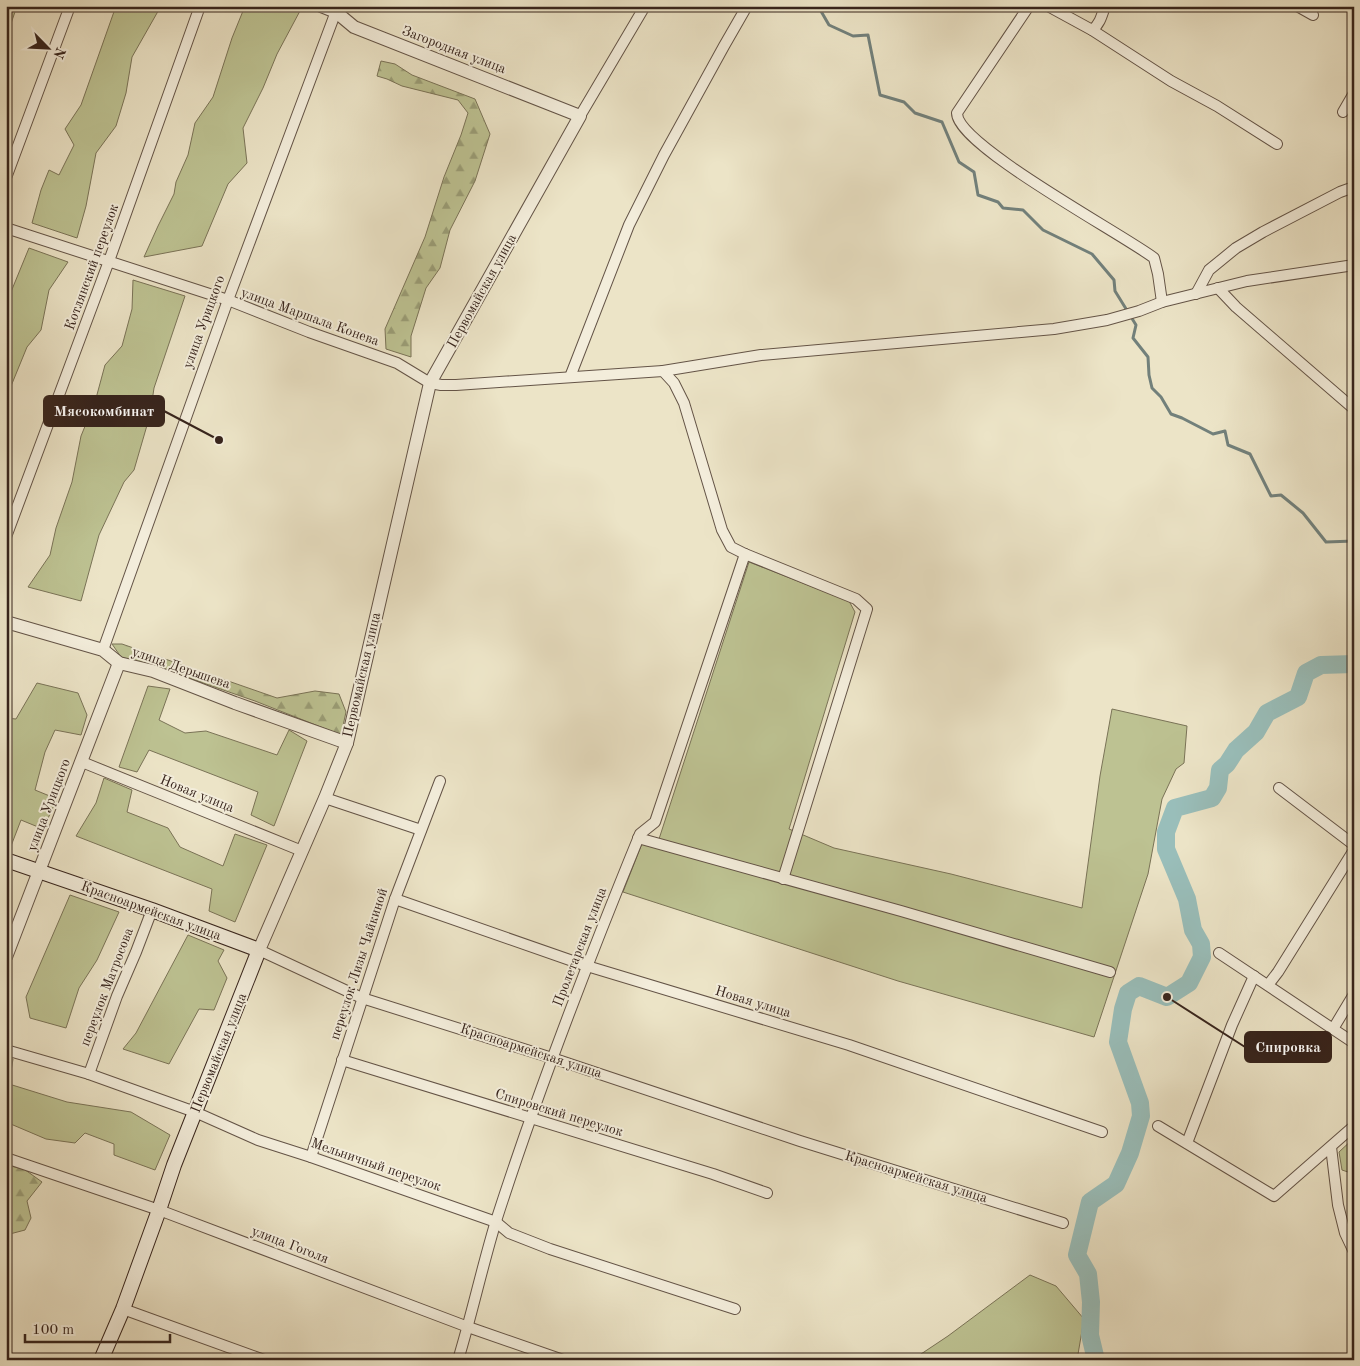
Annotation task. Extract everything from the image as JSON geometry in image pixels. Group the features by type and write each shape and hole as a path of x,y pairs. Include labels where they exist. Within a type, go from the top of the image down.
{"main road":[{"name":"Красноармейская улица","path":"6,860 152,910 259,950"},
{"name":"Первомайская улица","path":"101,1360 123,1309 174,1165 259,950"}],"street":[{"path":"6,178 70,6"},
{"name":"Котлянский переулок","path":"6,537 109,261 200,6"},
{"name":"Загородная улица","path":"321,6 337,9 354,27 580,116"},
{"name":"Первомайская улица","path":"259,950 347,743 430,383 580,116 645,6"},
{"path":"570,377 629,225 664,155 747,6"},
{"path":"1029,6 957,113 957,118 965,129 991,153 1154,258 1162,302"},
{"path":"1048,6 1092,30 1171,81 1217,106 1277,144"},
{"path":"1092,30 1099,22 1105,6"},
{"path":"1297,6 1313,15"},
{"name":"улица Урицкого","path":"102,650 228,300 337,9"},
{"path":"1343,112 1354,93"},
{"path":"1196,294 1209,270 1236,248 1340,192 1354,187"},
{"name":"улица Маршала Конева","path":"6,228 228,300 309,332 397,363 430,383"},
{"path":"430,383 456,385 663,371 761,355 1054,329 1107,320 1162,302 1247,281 1354,265"},
{"path":"1218,288 1236,307 1354,410"},
{"path":"663,371 674,383 684,403 722,530 730,547 856,599 867,609 782,879"},
{"name":"Пролетарская улица","path":"458,1360 496,1222 552,1058 638,838 640,834 656,822 745,554"},
{"name":"улица Дерышева","path":"6,622 102,650 119,663 153,672 347,743"},
{"name":"улица Урицкого","path":"6,957 119,663"},
{"name":"Новая улица","path":"82,762 302,851"},
{"name":"переулок Лизы Чайкиной","path":"311,1157 395,899 440,781"},
{"path":"1279,788 1354,845"},
{"path":"325,798 420,830"},
{"path":"638,838 1110,972"},
{"path":"1268,986 1354,850"},
{"name":"Новая улица","path":"395,899 588,966 849,1045 1102,1132"},
{"name":"переулок Матросова","path":"89,1074 117,996 152,910"},
{"name":"Красноармейская улица","path":"259,950 362,998 552,1058 800,1141 1063,1223"},
{"path":"1219,953 1354,1043"},
{"path":"1186,1143 1232,1025 1254,976"},
{"path":"1333,1029 1354,994"},
{"name":"Мельничный переулок","path":"6,1050 89,1074 195,1112 258,1140 496,1222 509,1233 550,1249 735,1309"},
{"name":"Спировский переулок","path":"342,1060 713,1174 767,1193"},
{"path":"1158,1126 1274,1196 1354,1126"},
{"path":"1331,1147 1338,1205 1345,1233 1354,1252"},
{"name":"улица Гоголя","path":"6,1158 159,1210 468,1327 563,1360"},
{"path":"123,1309 264,1360"}],"green space":[{"path":"6,6 17,6 6,38"},
{"path":"116,6 161,6 132,57 126,93 116,126 96,153 86,206 77,238 32,223 41,190 49,170 59,175 74,145 65,129 81,105"},
{"path":"245,6 291,6 301,9 277,54 243,128 247,163 228,184 202,246 144,257 174,194 176,182 188,155 195,123 213,97 232,38"},
{"path":"381,61 395,64 412,75 475,99 490,134 475,181 450,230 440,268 426,288 411,336 411,357 386,349 385,329 425,237 444,177 468,113 458,100 402,86 377,76"},
{"path":"29,248 68,262 49,290 41,330 27,347 9,391 9,411 6,419 6,304"},
{"path":"133,280 185,296 154,388 150,415 134,470 124,482 99,535 81,601 28,587 50,555 56,528 72,482 81,436 95,402 105,365 122,346 132,309"},
{"path":"749,562 849,601 855,612 789,829 834,848 951,874 1082,908 1100,776 1112,709 1187,726 1184,763 1176,769 1162,799 1148,874 1094,1037 898,981 623,892 645,836 659,839"},
{"path":"112,644 122,644 277,698 315,691 339,694 346,712 341,735 255,701 121,657"},
{"path":"37,683 78,693 87,715 81,735 55,730 45,752 35,790 57,799 43,829 21,820 11,846 6,844 6,718 16,719"},
{"path":"148,686 170,689 159,720 185,733 206,731 277,755 289,730 307,741 274,826 251,815 258,792 149,750 137,772 119,767"},
{"path":"104,778 132,790 127,812 168,828 180,847 223,866 235,834 267,845 235,922 209,911 212,889 76,836 96,803"},
{"path":"70,895 119,912 97,960 79,988 66,1028 30,1018 26,997"},
{"path":"188,935 224,950 218,961 227,978 214,1010 199,1009 169,1064 123,1049 136,1033"},
{"path":"6,1057 13,1059 9,1084 67,1102 131,1112 170,1135 155,1170 114,1155 114,1144 85,1133 75,1143 46,1139 6,1122"},
{"path":"1354,1138 1354,1174 1342,1170 1339,1152"},
{"path":"6,1165 24,1169 42,1182 27,1201 31,1218 25,1230 6,1235"},
{"path":"1030,1275 1056,1286 1084,1319 1077,1360 912,1360 948,1336"}],"waterway":[{"path":"818,6 829,25 853,36 868,35 880,95 904,102 915,113 942,122 959,162 974,172 978,195 998,202 1003,208 1023,210 1043,230 1092,254 1114,280 1115,291 1136,325 1133,338 1148,357 1152,388 1161,397 1171,414 1213,434 1225,431 1228,445 1250,454 1271,496 1281,495 1303,513 1326,542 1354,541"},
{"path":"1096,1360 1090,1335 1091,1302 1088,1274 1077,1255 1090,1202 1116,1184 1130,1153 1141,1116 1140,1103 1118,1042 1123,1009 1128,993 1139,986 1167,997 1189,983 1202,957 1201,944 1193,930 1187,899 1166,849 1166,832 1175,808 1212,798 1218,788 1220,770 1227,764 1236,750 1256,732 1267,713 1298,697 1306,673 1321,665 1354,664"}],"place":[{"name":"Мясокомбинат","path":"219,440"},
{"name":"Спировка","path":"1167,997"}]}
